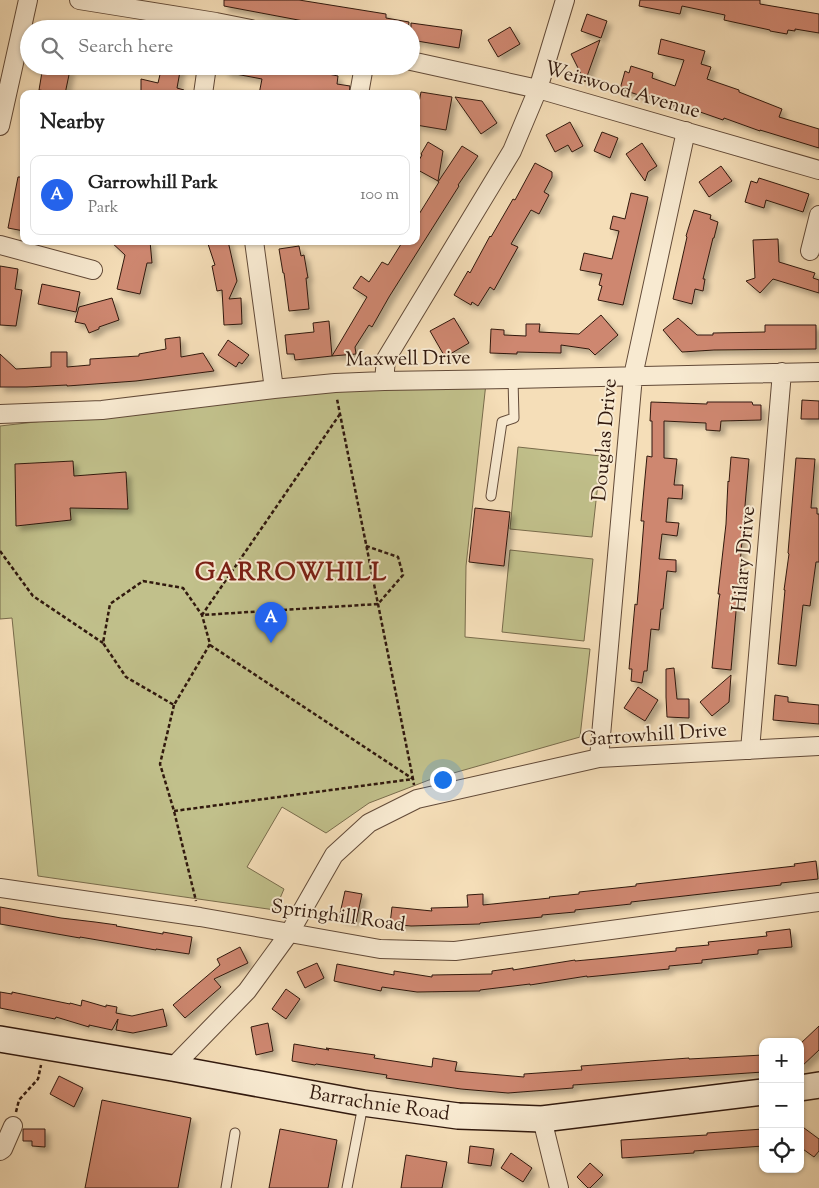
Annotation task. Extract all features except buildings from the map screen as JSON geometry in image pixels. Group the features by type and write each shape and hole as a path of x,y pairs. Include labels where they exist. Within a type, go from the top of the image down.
{"main road":[{"name":"Barrachnie Road","path":"0,1040 172,1068 363,1103 458,1116 542,1118 759,1092"},
{"path":"804,1088 819,1086"}],"street":[{"path":"24,20 28,0"},
{"path":"79,0 188,20"},
{"path":"384,381 386,359 512,151 538,89 565,0"},
{"path":"0,126 20,36"},
{"name":"Weirwood Avenue","path":"420,63 538,89 819,170"},
{"path":"204,90 206,75"},
{"path":"360,90 362,75"},
{"name":"Douglas Drive","path":"599,758 633,376 686,131"},
{"path":"810,251 819,215"},
{"path":"0,245 93,270"},
{"path":"255,245 274,389"},
{"name":"Hilary Drive","path":"750,750 782,372"},
{"name":"Maxwell Drive","path":"0,414 102,410 274,389 384,381 513,380 819,372"},
{"name":"Garrowhill Drive","path":"172,1068 247,992 290,932 334,855 370,823 417,799 599,758 819,746"},
{"name":"Springhill Road","path":"0,888 290,932 380,949 455,951 819,902"},
{"path":"542,1118 559,1188"},
{"path":"0,1151 4,1149 13,1126"}],"lane":[{"path":"491,496 502,422 514,418 513,380"},
{"path":"347,1188 363,1103"},
{"path":"226,1188 235,1133"}],"path":[{"path":"335,384 417,799"},
{"path":"202,615 340,414"},
{"path":"202,615 378,604 403,575 398,557 366,546"},
{"path":"0,550 33,596 103,643 126,677 174,704"},
{"path":"103,643 110,604 143,581 183,588 202,615 210,644 413,779"},
{"path":"200,918 174,811 160,764 174,704 210,644"},
{"path":"174,811 413,779"},
{"path":"13,1126 18,1100 38,1079 46,1047"}],"shaded area":[{"path":"486,383 466,566 465,637 590,649 580,737 429,780 369,803 326,833 282,807 247,867 284,889 275,910 38,876 12,618 0,619 0,426 271,395"},
{"path":"518,447 601,456 592,537 510,529"},
{"path":"510,550 593,559 584,641 502,632"}],"place":[{"name":"Garrowhill Park","path":"271,643"}],"district":[{"name":"GARROWHILL","path":"291,574"}]}
